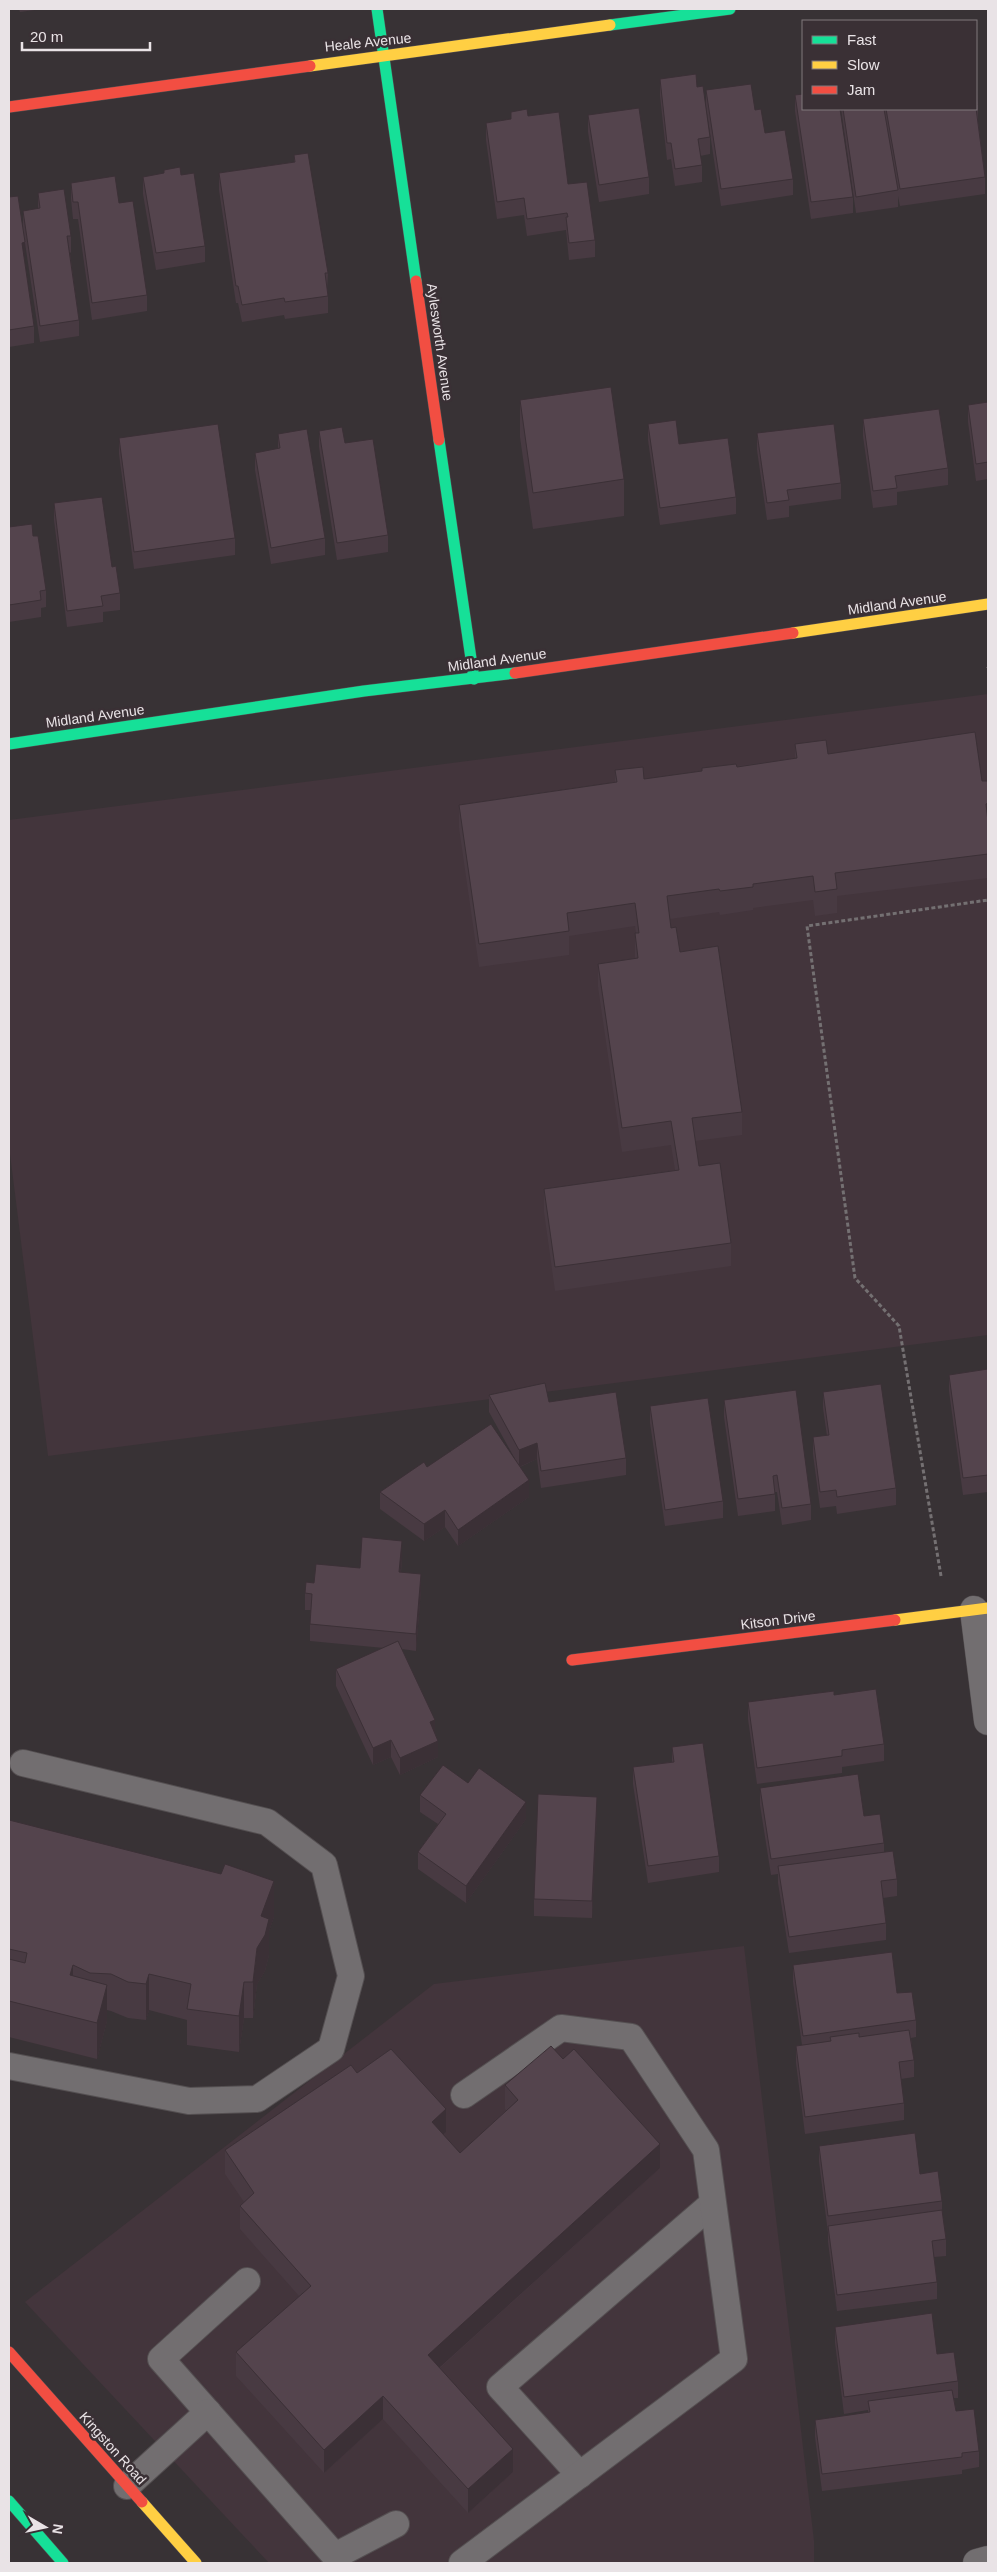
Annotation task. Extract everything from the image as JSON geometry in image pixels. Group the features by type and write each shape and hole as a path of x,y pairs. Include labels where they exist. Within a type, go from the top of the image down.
{"street":[{"name":"Aylesworth Avenue","path":"377,9 474,679"},
{"name":"Heale Avenue","path":"9,107 730,9"},
{"name":"Midland Avenue","path":"9,744 354,693 474,679 988,604"},
{"name":"Kitson Drive","path":"572,1660 981,1609"},
{"path":"981,1609 988,1721"},
{"name":"Kingston Road","path":"9,2352 196,2563"},
{"path":"9,2501 63,2563"},
{"path":"977,2563 988,2560"}],"lane":[{"path":"9,2066 190,2101 257,2099 330,2049 351,1976 324,1865 267,1822 23,1763"},
{"path":"462,2563 734,2359 706,2150 631,2037 561,2028 464,2095"},
{"path":"580,2475 500,2387 712,2204"},
{"path":"247,2281 162,2359 335,2556 396,2524"},
{"path":"127,2486 208,2412"}],"path":[{"path":"942,1582 899,1326 855,1278 807,926 988,900"}],"shaded area":[{"path":"988,694 988,1335 48,1456 9,1146 9,820"},
{"path":"744,1946 814,2541 814,2563 269,2563 25,2302 434,1984"}],"building":[{"path":"696,74 697,87 703,86 710,137 698,139 702,165 675,169 671,143 667,143 660,79"},
{"path":"751,84 755,110 761,109 765,133 785,130 793,179 721,189 706,90"},
{"path":"802,94 802,110 840,110 853,197 811,202 795,95"},
{"path":"639,108 649,177 599,185 588,115"},
{"path":"527,109 528,116 559,112 568,184 587,182 595,240 569,243 567,213 527,219 524,198 497,202 486,123 511,119 511,112"},
{"path":"843,110 884,110 898,190 856,197"},
{"path":"886,110 976,110 985,177 900,189"},
{"path":"308,153 328,273 325,273 328,296 285,302 284,298 242,305 238,286 236,286 219,173 295,162 294,155"},
{"path":"180,167 181,175 194,173 205,246 156,253 143,177 164,173 164,170"},
{"path":"115,176 119,203 133,201 147,295 92,303 78,202 73,202 71,183"},
{"path":"64,189 71,236 67,236 79,320 40,326 23,211 40,208 38,193"},
{"path":"18,196 25,242 22,243 34,326 9,330 9,197"},
{"path":"611,387 624,479 533,493 520,400"},
{"path":"988,402 988,462 976,464 968,405"},
{"path":"939,409 948,468 895,476 897,488 873,491 863,419"},
{"path":"676,420 679,444 728,438 736,497 660,508 648,424"},
{"path":"218,424 235,538 134,552 119,438"},
{"path":"834,424 841,483 787,490 789,500 767,503 757,433"},
{"path":"342,427 345,443 373,439 388,535 337,543 319,431"},
{"path":"307,429 325,538 271,548 255,453 280,448 278,434"},
{"path":"102,497 112,567 116,566 120,593 101,596 103,606 67,611 54,503"},
{"path":"32,524 33,536 38,536 46,590 40,591 41,600 9,605 9,527"},
{"path":"975,732 982,781 988,781 988,803 986,804 988,854 835,873 837,889 815,892 813,876 753,884 753,887 720,891 719,889 667,896 671,928 676,927 680,952 718,946 742,1112 692,1118 699,1166 720,1163 731,1243 555,1267 544,1189 679,1170 671,1121 622,1128 598,964 638,958 635,933 639,933 635,903 567,913 569,931 479,944 459,805 617,782 615,770 643,767 644,779 702,771 702,768 736,764 737,767 797,758 795,744 826,740 828,754"},
{"path":"988,1369 988,1475 963,1478 949,1375"},
{"path":"545,1383 549,1402 616,1392 626,1458 541,1471 537,1443 519,1450 489,1395"},
{"path":"881,1384 896,1488 837,1497 836,1490 820,1492 813,1437 829,1435 823,1392"},
{"path":"796,1390 811,1504 782,1508 777,1475 773,1476 775,1494 738,1499 724,1400"},
{"path":"708,1398 723,1501 665,1510 650,1406"},
{"path":"491,1424 529,1480 458,1530 445,1510 424,1524 380,1492 424,1462 427,1467"},
{"path":"362,1537 402,1541 399,1572 421,1574 416,1634 310,1624 312,1594 305,1593 306,1582 314,1583 316,1564 360,1568"},
{"path":"398,1641 435,1720 430,1722 438,1741 400,1758 391,1740 373,1748 336,1669"},
{"path":"876,1689 884,1744 842,1750 842,1756 757,1768 748,1702 834,1691 834,1695"},
{"path":"703,1743 719,1856 648,1866 633,1767 674,1762 672,1747"},
{"path":"443,1765 468,1783 479,1768 526,1802 466,1886 418,1852 446,1814 420,1795"},
{"path":"858,1774 864,1816 880,1814 884,1843 771,1859 760,1788"},
{"path":"538,1794 597,1797 592,1901 534,1899"},
{"path":"9,1820 221,1874 225,1864 274,1881 261,1916 269,1919 265,1935 257,1948 253,1982 244,1982 239,2016 187,2009 191,1984 149,1974 146,1984 128,1982 111,1974 90,1973 73,1965 70,1975 107,1985 97,2023 9,2001 9,1959 25,1963 27,1953 9,1949"},
{"path":"893,1851 897,1879 881,1881 886,1923 789,1937 778,1866"},
{"path":"892,1952 897,1993 912,1992 916,2020 803,2036 793,1965"},
{"path":"909,2030 914,2060 899,2062 904,2103 805,2117 796,2046 831,2041 830,2037 859,2033 859,2037"},
{"path":"551,2046 563,2059 574,2049 660,2144 428,2355 513,2449 468,2489 383,2396 324,2450 236,2352 311,2286 240,2206 254,2193 225,2150 351,2065 357,2073 391,2049 446,2109 432,2122 460,2153 518,2100 505,2085"},
{"path":"915,2133 920,2174 938,2171 942,2201 828,2216 819,2146"},
{"path":"942,2210 946,2239 932,2241 937,2282 837,2295 828,2226"},
{"path":"932,2313 937,2354 954,2352 958,2381 844,2397 835,2327"},
{"path":"952,2390 956,2411 974,2409 979,2451 962,2453 962,2457 822,2474 815,2420 870,2412 868,2401"}],"traffic: fast":[{"path":"377,9 416,281"},
{"path":"610,25 730,9"},
{"path":"439,440 474,679"},
{"path":"9,744 364,691 515,673"},
{"path":"9,2501 63,2563"}],"traffic: slow":[{"path":"310,66 610,25"},
{"path":"793,633 988,604"},
{"path":"895,1620 988,1608"},
{"path":"142,2502 196,2563"}],"traffic: jam":[{"path":"9,107 310,66"},
{"path":"416,281 439,440"},
{"path":"515,673 793,633"},
{"path":"572,1660 895,1620"},
{"path":"9,2352 142,2502"}]}
